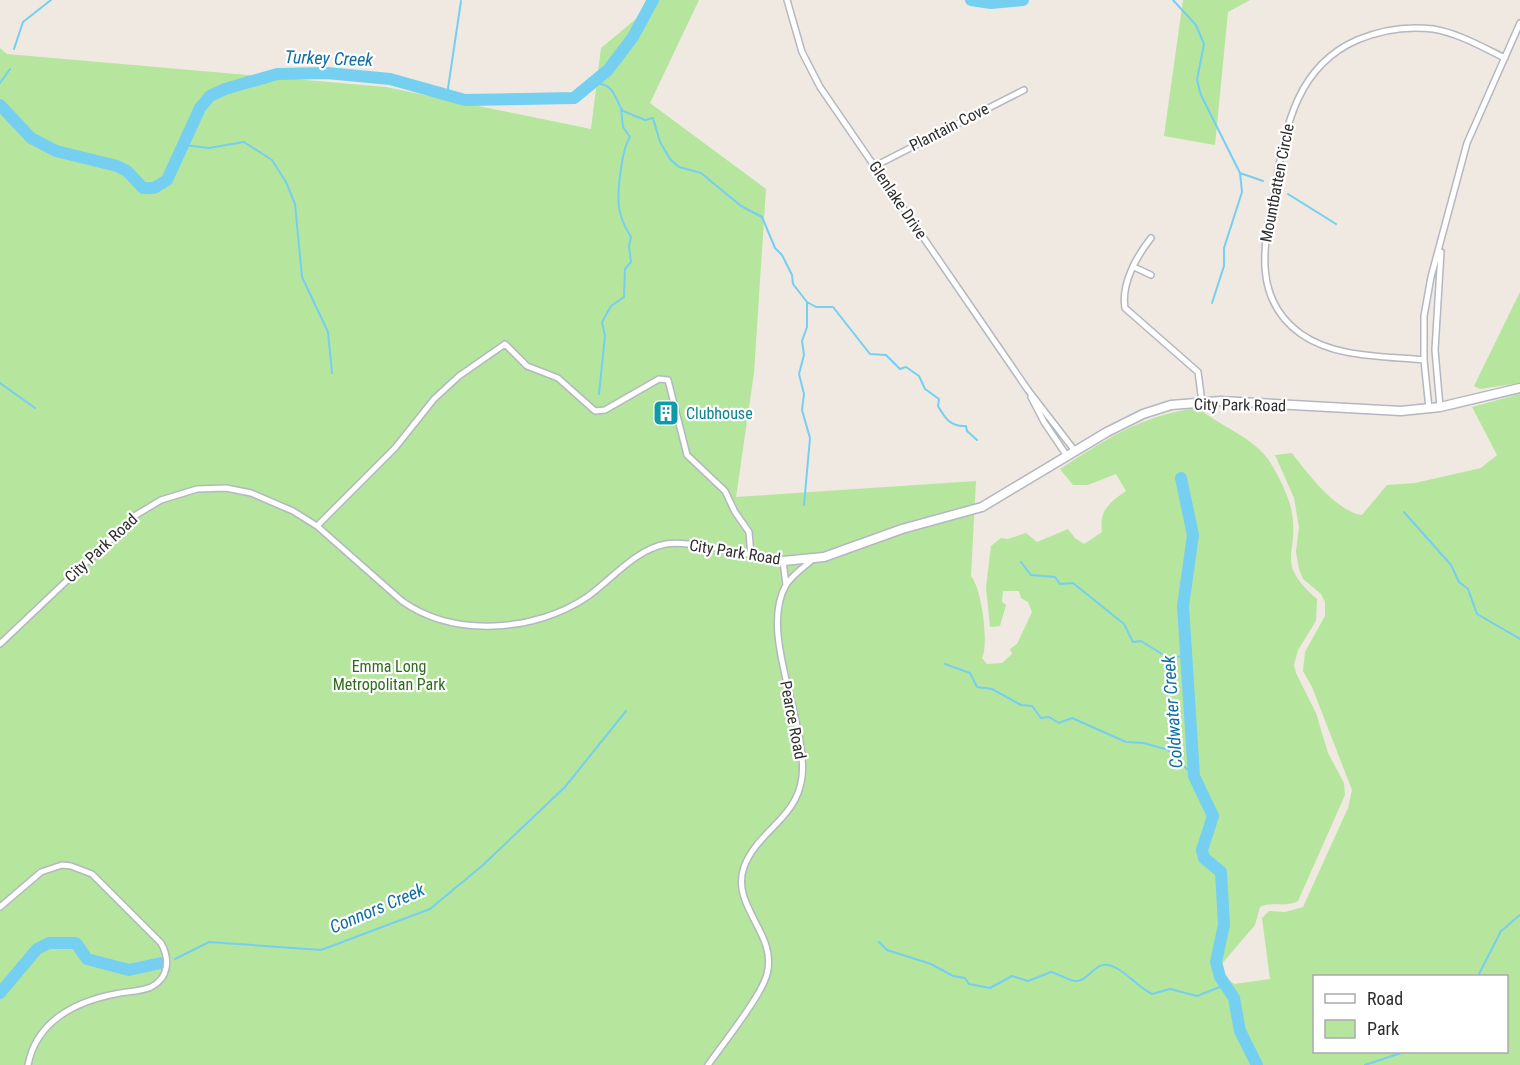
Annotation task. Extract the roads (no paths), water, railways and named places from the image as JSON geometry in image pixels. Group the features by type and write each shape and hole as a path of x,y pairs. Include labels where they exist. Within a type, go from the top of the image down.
{"street":[{"name":"Glenlake Drive","path":"787,0 810,70 1028,390 1076,451"},
{"path":"1429,409 1424,360 1424,316 1442,238 1467,143 1520,23"},
{"name":"Mountbatten Circle","path":"1424,360 1340,351 1300,333 1278,309 1267,282 1263,254 1284,138 1294,105 1317,67 1344,46 1366,36 1410,28 1434,30 1455,35 1505,58"},
{"name":"Plantain Cove","path":"875,166 1024,90"},
{"path":"1151,238 1125,287 1125,308 1198,372 1202,402"},
{"path":"1440,407 1435,350 1442,238"},
{"path":"1134,267 1151,275"},
{"path":"317,526 395,448 434,399 459,376 505,344 527,366 558,378 595,411 605,411 659,380 668,380 687,455 725,490 735,512 749,532 751,556"},
{"name":"City Park Road","path":"0,645 136,515 171,496 197,489 236,489 279,503 317,526 415,610 447,622 462,624 528,622 555,615 587,596 640,556 666,544 686,543 783,561 812,560 902,529 982,507 1143,414 1171,405 1202,402 1383,411 1429,409 1520,388"},
{"name":"Glenlake Drive","path":"1028,390 1044,422 1067,456"},
{"path":"786,585 812,560"},
{"path":"783,561 786,585"},
{"name":"Pearce Road","path":"708,1065 759,991 767,974 768,952 765,938 747,909 741,882 745,865 755,850 794,806 802,778 802,750 784,669 778,626 786,585"},
{"path":"0,908 41,872 62,865 71,866 92,874 125,910 161,943 166,952 166,971 158,983 145,989 109,995 82,1004 47,1024 33,1046 28,1065"}],"waterway":[{"path":"14,49 23,22 51,0"},
{"name":"Turkey Creek","path":"0,105 31,138 56,151 117,166 127,171 143,188 154,188 167,180 200,108 210,96 225,89 277,74 327,73 390,79 465,100 574,98 608,70 633,37 653,0"},
{"name":"Turkey Creek","path":"971,0 991,3 1023,0"},
{"path":"1173,0 1196,25 1204,44 1197,80 1201,95 1240,173 1242,192 1224,248 1224,266 1212,303"},
{"path":"447,95 461,1"},
{"path":"0,83 10,69"},
{"path":"592,83 609,88 623,111 645,120 653,118 660,142 670,159 679,167 701,173 741,206 762,217 775,248 782,255 792,275 793,284 807,302 816,307 833,307 870,354 886,355 900,369 906,367 919,376 925,389 939,399 938,406 946,418 956,425 966,426 967,431 977,440"},
{"path":"599,394 605,336 602,322 611,306 624,297 625,269 631,262 629,246 631,237 619,207 621,170 630,137 623,127 621,109"},
{"path":"184,145 209,148 244,142 272,160 286,182 295,204 302,277 328,332 332,373"},
{"path":"1240,173 1263,181"},
{"path":"1288,194 1336,224"},
{"path":"804,505 810,438 802,410 804,394 799,374 804,355 802,341 807,327 807,302"},
{"path":"0,383 35,408"},
{"name":"Coldwater Creek","path":"1181,478 1193,535 1183,606 1194,776 1213,816 1202,850 1204,858 1221,872 1224,925 1216,962 1220,977 1234,998 1240,1031 1257,1065"},
{"path":"1404,512 1451,565 1459,582 1468,589 1477,614 1520,639"},
{"path":"1021,562 1031,575 1055,577 1060,584 1073,583 1124,624 1133,642 1141,641 1165,656 1186,657"},
{"path":"945,664 970,673 977,687 992,689 1021,705 1032,706 1041,718 1049,717 1059,723 1072,718 1126,742 1144,743 1168,750 1194,776"},
{"name":"Connors Creek","path":"175,959 209,942 321,950 430,909 483,865 565,787 626,711"},
{"path":"1479,975 1501,931 1520,915"},
{"path":"879,942 887,950 931,964 953,976 965,978 969,984 990,988 1012,976 1028,981 1051,972 1071,980 1082,980 1099,966 1104,965 1118,969 1152,994 1170,989 1197,996 1225,985"},
{"name":"Connors Creek","path":"0,993 37,949 49,943 76,943 87,959 129,970 161,963"},
{"path":"1365,1065 1401,1053"}],"place":[{"name":"Clubhouse","path":"666,413"}],"park label":[{"name":"Emma Long Metropolitan Park","path":"389,675"}]}
